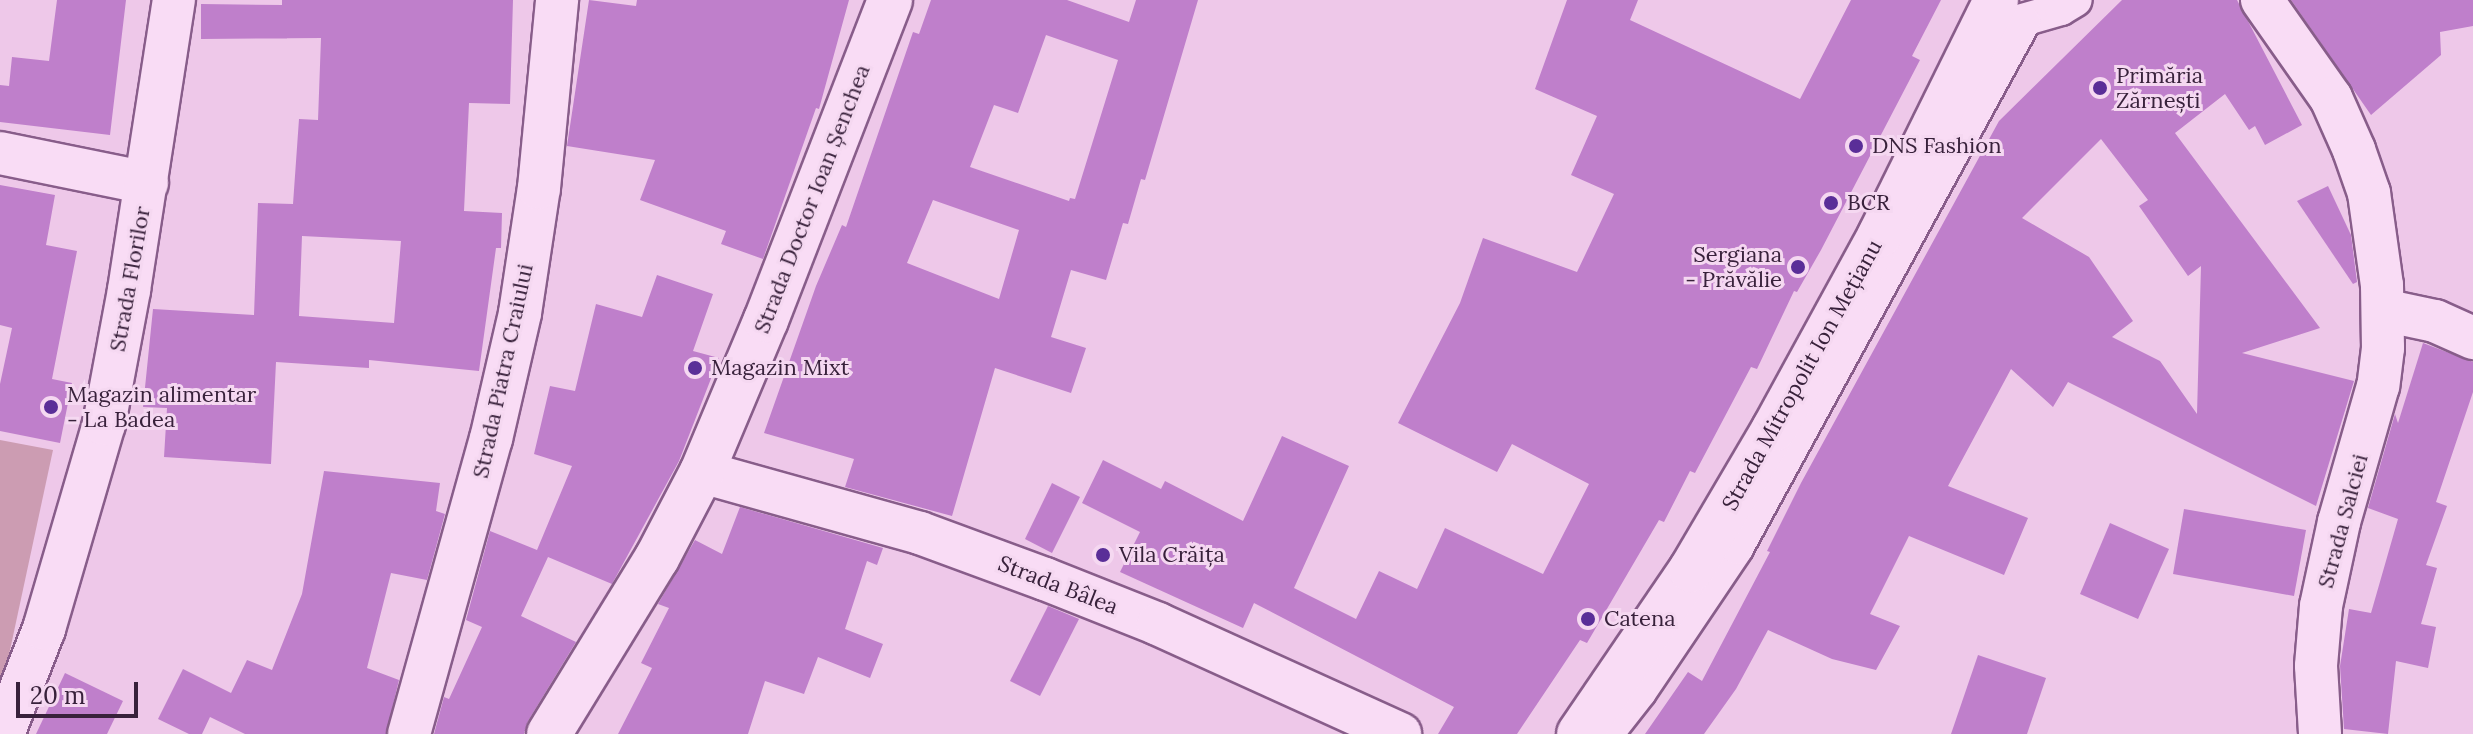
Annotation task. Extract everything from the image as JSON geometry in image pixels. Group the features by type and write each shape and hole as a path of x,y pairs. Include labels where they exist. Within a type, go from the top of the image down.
{"main road":[{"name":"Strada Doctor Ioan Șenchea","path":"549,734 657,558 702,472 766,320 890,0"},
{"name":"Strada Mitropolit Ion Mețianu","path":"1579,734 1683,582 1774,429 2005,16"}],"street":[{"name":"Strada Florilor","path":"3,734 44,629 104,424 147,183 174,0"},
{"name":"Strada Piatra Craiului","path":"409,734 491,439 520,313 539,188 557,0"},
{"path":"1607,734 1640,692 1737,548 2005,16 2076,0"},
{"name":"Strada Salciei","path":"2262,0 2331,98 2354,150 2369,193 2383,310 2383,348 2378,386 2339,522 2321,606 2316,666 2320,734"},
{"path":"0,153 147,183"},
{"path":"2383,310 2435,321 2473,338"},
{"name":"Strada Bâlea","path":"702,472 920,533 1045,579 1158,624 1400,734"}],"shaded area":[{"path":"0,440 53,450 4,678 0,683"}],"building":[{"path":"57,0 126,0 110,135 0,122 0,85 9,86 12,57 49,61"},
{"path":"282,0 513,0 510,104 469,103 464,211 502,213 501,248 496,248 479,371 369,360 369,368 276,362 271,464 164,457 167,408 143,407 153,309 254,315 258,203 293,204 299,119 318,120 321,38 201,39 201,4 282,5","holes":["302,236 401,241 394,323 299,316"]},
{"path":"589,0 636,6 637,0 849,0 819,109 816,108 763,259 721,244 726,231 640,200 655,160 567,146"},
{"path":"931,0 1067,0 1129,22 1136,0 1198,0 1145,180 1141,179 1128,224 1123,223 1106,280 1071,270 1051,337 1086,348 1071,393 995,368 952,516 845,487 854,459 764,433 816,286 842,225 846,227 913,32 919,34","holes":["1046,35 1118,60 1075,199 1070,198 1069,201 970,167 994,105 1018,113","933,200 1019,230 999,299 907,263"]},
{"path":"1567,0 1638,0 1630,20 1800,99 1851,0 1941,0 1912,56 1920,60 1821,250 1797,292 1794,291 1757,369 1751,367 1695,473 1690,471 1664,522 1659,520 1587,643 1580,640 1517,734 1438,734 1454,707 1254,603 1243,628 1120,572 1140,532 1082,503 1103,460 1161,489 1165,481 1243,521 1282,436 1349,466 1294,588 1356,619 1379,571 1417,589 1445,528 1543,574 1589,484 1512,444 1497,472 1398,423 1460,303 1483,238 1577,272 1614,194 1571,175 1597,116 1535,89"},
{"path":"2122,0 2237,0 2302,125 2265,145 2255,126 2249,130 2225,94 2175,133 2320,328 2242,353 2354,381 2316,506 2068,382 2053,407 2011,369 1948,486 2028,518 2004,575 1909,536 1870,614 1900,626 1876,670 1832,659 1768,630 1736,689 1704,734 1645,734 1688,672 1702,681 1770,552 1767,551 1801,483 1999,121","holes":["2101,139 2148,200 2139,206 2188,276 2201,266 2197,414 2160,361 2112,337 2133,321 2089,257 2022,218"]},
{"path":"2291,0 2473,0 2473,26 2440,32 2441,55 2371,115"},
{"path":"0,185 55,195 46,245 77,251 52,379 72,383 60,443 0,431 0,384 12,328 0,325"},
{"path":"2328,186 2351,235 2357,282 2353,284 2297,201"},
{"path":"657,275 713,294 693,351 719,358 679,461 612,584 548,557 521,616 576,642 528,721 524,734 434,734 444,697 449,699 482,627 466,620 490,531 537,550 572,466 534,454 550,386 575,391 596,304 642,317"},
{"path":"2423,343 2473,362 2473,392 2436,502 2447,506 2426,565 2437,568 2421,624 2436,627 2428,668 2396,661 2388,734 2344,729 2340,666 2349,609 2371,613 2398,519 2368,508 2395,414 2398,423"},
{"path":"324,471 440,483 436,511 445,514 427,580 391,573 367,668 399,680 386,734 245,734 210,717 202,734 189,734 158,719 183,669 231,693 247,660 272,670 302,594"},
{"path":"1052,483 1080,497 1052,553 1025,539"},
{"path":"740,507 883,548 877,565 867,561 845,629 883,644 870,678 818,657 804,694 765,681 748,734 618,734 652,668 641,663 669,608 658,604 695,540 722,554"},
{"path":"2184,509 2306,530 2294,596 2173,574"},
{"path":"2110,523 2169,549 2138,619 2080,594"},
{"path":"1048,606 1079,619 1040,696 1010,681"},
{"path":"1978,655 2046,678 2027,734 1951,734"},
{"path":"65,673 123,701 107,734 36,734"}],"place":[{"name":"Primăria Zărnești","path":"2100,88"},
{"name":"DNS Fashion","path":"1856,146"},
{"name":"BCR","path":"1831,203"},
{"name":"Sergiana - Prăvălie","path":"1798,267"},
{"name":"Magazin Mixt","path":"695,368"},
{"name":"Magazin alimentar - La Badea","path":"51,407"},
{"name":"Vila Crăița","path":"1103,555"},
{"name":"Catena","path":"1588,619"}]}
